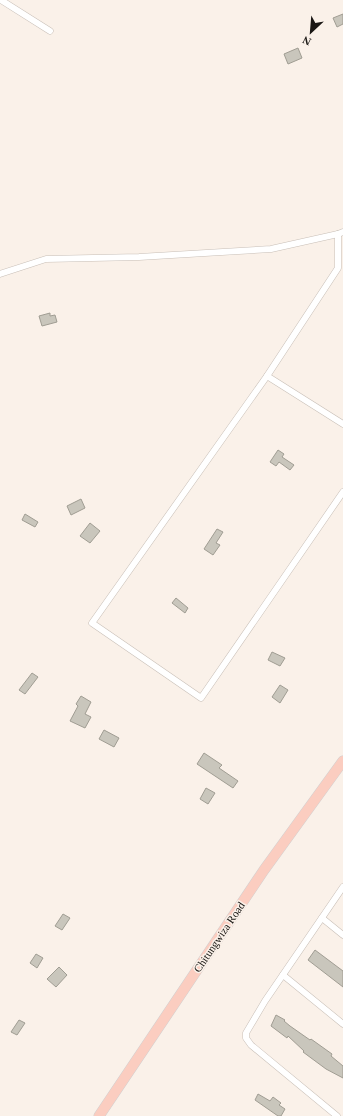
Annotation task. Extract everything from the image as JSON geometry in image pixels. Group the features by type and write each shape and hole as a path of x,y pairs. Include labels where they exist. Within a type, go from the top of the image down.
{"main road":[{"name":"Chitungwiza Road","path":"99,1116 264,870 343,761"}],"street":[{"path":"1,0 50,31"},
{"path":"0,274 46,259 139,258 272,249 340,233 338,268 267,376 92,623 201,698 343,492"},
{"path":"267,376 343,424"},
{"path":"338,1116 251,1045 246,1038 246,1033 253,1019 343,888"},
{"path":"322,918 343,935"},
{"path":"283,975 343,1024"}],"building":[{"path":"343,14 343,24 337,27 333,18"},
{"path":"298,48 302,58 288,64 284,54"},
{"path":"50,313 50,316 55,315 57,322 42,326 39,316"},
{"path":"278,450 284,454 282,457 294,465 290,470 279,462 276,466 270,462"},
{"path":"81,499 85,508 71,515 67,506"},
{"path":"25,514 38,522 35,527 22,520"},
{"path":"90,523 100,531 90,543 80,536"},
{"path":"217,529 223,532 216,543 220,545 213,555 204,549"},
{"path":"176,598 188,608 185,613 172,603"},
{"path":"272,652 285,658 280,666 268,660"},
{"path":"32,673 38,677 25,694 19,690"},
{"path":"280,685 288,690 280,703 272,697"},
{"path":"81,696 91,702 85,714 91,717 85,728 70,721 78,706 76,704"},
{"path":"104,730 119,738 114,747 99,739"},
{"path":"204,753 222,765 219,768 238,781 233,788 197,764"},
{"path":"206,788 215,793 208,804 200,799"},
{"path":"63,914 70,918 62,930 55,926"},
{"path":"315,950 343,971 343,987 308,960"},
{"path":"36,954 43,958 37,968 30,963"},
{"path":"59,967 67,975 56,987 47,979"},
{"path":"276,1015 332,1054 331,1056 343,1066 343,1078 326,1069 303,1052 304,1051 288,1036 287,1038 271,1026"},
{"path":"19,1020 25,1023 17,1035 11,1032"},
{"path":"258,1094 270,1101 273,1097 281,1103 279,1105 285,1109 281,1116 278,1116 255,1100"}]}
